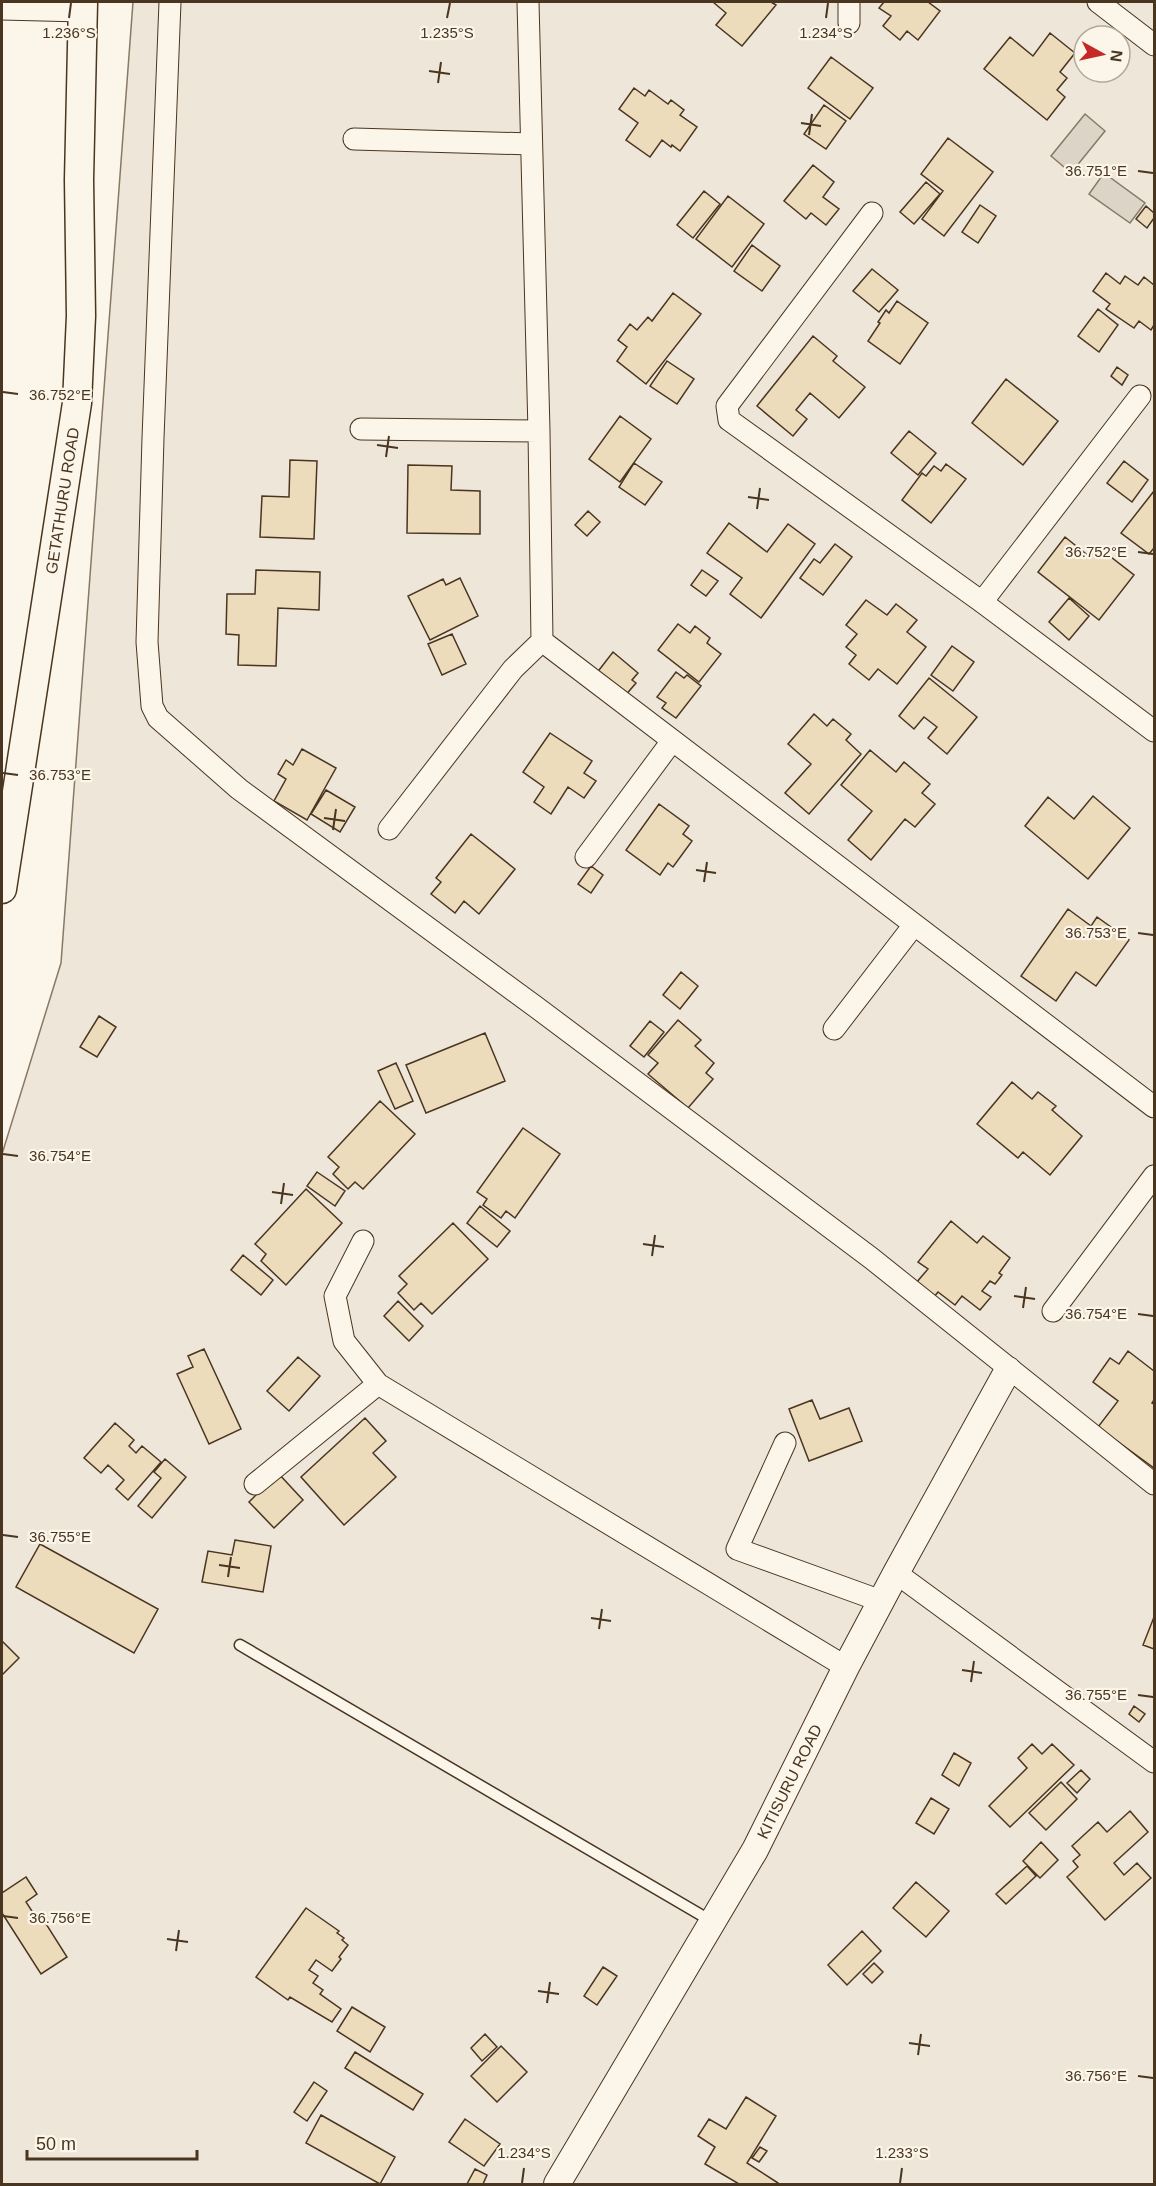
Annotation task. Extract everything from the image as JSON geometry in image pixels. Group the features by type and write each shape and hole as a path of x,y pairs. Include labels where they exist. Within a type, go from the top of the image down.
{"main road":[{"name":"GETATHURU ROAD","path":"2,889 77,402 81,316 80,180 83,6"}],"street":[{"path":"170,2 147,642 152,706 158,718 239,789 871,1258 1008,1370 1155,1484"},
{"path":"390,829 513,669 542,641 528,2"},
{"path":"849,2 849,23"},
{"path":"1098,2 1155,45"},
{"path":"2,9 83,6"},
{"path":"354,139 531,144"},
{"path":"872,213 727,406 729,420 982,602 1155,731"},
{"path":"982,602 1140,396"},
{"path":"360,429 539,430"},
{"path":"542,641 1155,1107"},
{"path":"586,856 672,741"},
{"path":"834,1029 914,925"},
{"path":"1053,1311 1155,1176"},
{"path":"363,1241 335,1296 344,1341 378,1384 846,1667"},
{"name":"KITISURU ROAD","path":"557,2184 755,1850 846,1667 1008,1370"},
{"path":"255,1484 378,1384"},
{"path":"785,1443 737,1549 881,1601"},
{"path":"896,1573 1155,1762"}],"lane":[{"path":"240,1645 713,1922"}],"shaded area":[{"path":"133,2 1154,2 1154,2184 2,2184 2,1154 61,963"},
{"path":"1085,114 1105,131 1071,173 1051,156"},
{"path":"1104,173 1145,203 1130,223 1089,194"}],"building":[{"path":"713,2 771,2 776,5 742,46 716,25 726,13"},
{"path":"884,2 928,2 940,11 918,40 907,31 900,40 883,26 891,16 879,8"},
{"path":"1050,33 1072,51 1072,57 1060,72 1067,78 1057,90 1065,97 1047,120 984,69 1010,37 1033,56"},
{"path":"831,57 873,88 850,119 808,88"},
{"path":"634,88 645,96 649,90 668,104 671,100 684,110 680,115 697,127 680,151 662,140 650,157 626,140 638,123 619,109"},
{"path":"824,105 846,121 826,149 804,134"},
{"path":"948,138 993,172 944,236 922,219 943,191 921,174"},
{"path":"813,165 834,182 823,197 839,209 826,225 811,213 806,219 784,201"},
{"path":"926,182 940,194 914,224 900,212"},
{"path":"704,191 720,204 693,238 677,225"},
{"path":"728,196 764,224 732,267 696,239"},
{"path":"980,205 996,216 978,243 962,232"},
{"path":"1146,206 1154,213 1154,218 1147,228 1136,219"},
{"path":"752,245 780,266 762,291 734,271"},
{"path":"872,269 898,290 879,312 853,291"},
{"path":"1106,273 1120,284 1125,276 1138,285 1144,277 1154,285 1154,325 1151,330 1139,321 1134,328 1106,309 1110,304 1093,291"},
{"path":"673,293 701,314 646,384 617,361 627,347 618,340 630,324 637,330 648,317 652,321"},
{"path":"897,301 928,323 900,364 868,341 886,310 889,313"},
{"path":"1098,309 1118,325 1099,352 1078,336"},
{"path":"813,336 837,356 833,361 865,387 839,418 810,393 796,410 807,419 793,436 757,406"},
{"path":"667,361 694,379 677,404 650,386"},
{"path":"1117,367 1128,375 1122,385 1111,376"},
{"path":"1006,379 1058,421 1023,465 972,423"},
{"path":"620,416 651,439 620,482 589,459"},
{"path":"909,431 936,453 918,475 891,453"},
{"path":"290,460 317,461 314,539 260,537 262,496 289,497"},
{"path":"1124,461 1148,480 1132,502 1107,483"},
{"path":"634,463 662,482 645,505 619,487"},
{"path":"946,464 966,479 931,523 902,500 922,473 926,476 934,466 941,471"},
{"path":"408,465 452,466 451,490 480,491 480,534 407,533"},
{"path":"1154,491 1154,548 1149,554 1121,533"},
{"path":"588,511 600,522 587,536 575,525"},
{"path":"729,523 767,552 788,524 815,544 761,618 730,594 742,578 707,553"},
{"path":"1065,537 1090,557 1098,547 1134,575 1099,620 1038,572"},
{"path":"835,544 852,557 823,595 800,578 814,559 820,563"},
{"path":"256,570 320,572 319,610 278,608 276,666 238,665 239,635 226,634 227,594 255,594"},
{"path":"702,570 718,581 706,596 691,585"},
{"path":"460,578 478,616 430,640 408,596 443,579 446,585"},
{"path":"1069,598 1089,616 1069,640 1049,622"},
{"path":"866,600 887,615 896,604 917,620 907,632 926,647 897,684 878,669 869,680 849,664 856,655 846,647 857,634 846,625"},
{"path":"678,624 690,633 695,626 710,638 707,643 721,654 699,682 658,650"},
{"path":"452,634 466,664 442,675 428,644"},
{"path":"952,646 974,662 953,691 931,675"},
{"path":"613,652 638,673 632,680 636,683 624,697 596,674"},
{"path":"676,672 684,678 687,675 701,686 676,718 662,708 666,703 657,697"},
{"path":"929,678 977,717 947,754 928,738 937,727 924,717 914,729 899,716"},
{"path":"814,714 827,726 833,719 851,734 846,740 861,754 809,814 785,793 811,764 788,744"},
{"path":"550,733 592,761 584,773 596,781 584,798 568,787 551,814 534,802 544,787 523,772"},
{"path":"302,749 336,768 307,820 274,801 286,779 278,774 286,760 293,765"},
{"path":"870,750 896,772 904,762 930,784 922,793 935,804 915,827 905,819 871,860 848,840 872,811 841,785"},
{"path":"326,790 355,807 340,832 311,814"},
{"path":"1093,796 1130,828 1088,879 1025,826 1048,797 1074,819"},
{"path":"659,804 689,826 683,834 692,841 673,867 668,863 660,875 626,850"},
{"path":"471,834 515,869 479,914 464,901 455,913 431,894 441,882 436,878"},
{"path":"591,866 603,875 591,893 578,884"},
{"path":"1068,909 1091,926 1097,917 1129,940 1096,986 1076,972 1056,1001 1021,976"},
{"path":"681,972 698,986 680,1009 663,995"},
{"path":"99,1016 116,1027 97,1057 80,1047"},
{"path":"678,1020 701,1040 695,1046 714,1063 706,1073 713,1079 688,1108 648,1074 658,1063 648,1055"},
{"path":"650,1021 664,1032 644,1057 630,1046"},
{"path":"485,1033 505,1081 426,1113 406,1065"},
{"path":"396,1063 413,1101 395,1109 378,1071"},
{"path":"1012,1082 1032,1099 1038,1092 1056,1106 1052,1110 1082,1136 1050,1175 1023,1152 1018,1158 977,1124"},
{"path":"380,1101 415,1134 363,1189 355,1182 348,1189 333,1174 339,1167 328,1157"},
{"path":"523,1128 560,1154 515,1218 506,1211 501,1218 483,1205 487,1199 477,1192"},
{"path":"317,1172 345,1191 335,1206 307,1186"},
{"path":"306,1189 342,1223 286,1285 261,1261 266,1254 255,1244"},
{"path":"480,1206 510,1231 497,1247 467,1223"},
{"path":"951,1221 977,1243 983,1236 1010,1258 999,1273 1002,1275 995,1284 990,1281 982,1291 991,1297 980,1310 962,1296 955,1305 938,1292 934,1297 916,1283 928,1269 918,1262"},
{"path":"453,1223 488,1259 432,1314 421,1303 414,1310 398,1293 407,1284 399,1276"},
{"path":"243,1255 273,1280 261,1295 231,1270"},
{"path":"398,1301 423,1326 409,1341 384,1316"},
{"path":"204,1349 241,1429 209,1444 177,1374 193,1367 188,1356"},
{"path":"1128,1351 1154,1371 1154,1400 1152,1403 1154,1404 1154,1468 1098,1427 1118,1401 1093,1382 1110,1358 1119,1364"},
{"path":"298,1357 320,1376 289,1411 267,1391"},
{"path":"812,1400 820,1419 849,1408 862,1441 809,1461 789,1409"},
{"path":"365,1418 386,1441 373,1453 396,1477 344,1525 301,1477"},
{"path":"115,1423 134,1440 129,1446 136,1453 142,1446 161,1462 128,1500 116,1489 124,1480 108,1465 101,1473 84,1458"},
{"path":"165,1459 186,1477 152,1518 138,1506 161,1478 154,1472"},
{"path":"278,1473 303,1500 274,1528 249,1502"},
{"path":"235,1540 271,1546 263,1592 202,1582 208,1551 232,1555"},
{"path":"40,1544 158,1609 134,1653 16,1587"},
{"path":"1154,1617 1154,1649 1143,1645"},
{"path":"2,1641 19,1658 2,1675"},
{"path":"1134,1706 1145,1714 1139,1722 1129,1714"},
{"path":"1032,1744 1042,1754 1052,1744 1074,1765 1010,1827 989,1806 1027,1768 1018,1758"},
{"path":"954,1753 971,1763 959,1786 942,1775"},
{"path":"1081,1770 1090,1779 1077,1793 1067,1783"},
{"path":"1061,1782 1077,1799 1046,1830 1029,1813"},
{"path":"931,1798 949,1809 934,1834 916,1823"},
{"path":"1130,1811 1148,1832 1114,1863 1124,1875 1137,1863 1151,1878 1105,1920 1067,1877 1078,1867 1073,1861 1080,1855 1072,1846 1098,1822 1107,1832"},
{"path":"1041,1842 1058,1860 1040,1878 1023,1861"},
{"path":"1027,1866 1036,1876 1006,1904 996,1894"},
{"path":"26,1877 37,1894 26,1902 39,1922 43,1919 67,1957 41,1974 2,1913 2,1893"},
{"path":"916,1882 949,1911 926,1937 893,1908"},
{"path":"306,1908 339,1931 337,1933 348,1945 332,1971 316,1960 309,1970 318,1976 313,1983 323,1990 320,1994 341,2009 332,2022 290,1997 288,2000 256,1977"},
{"path":"862,1931 881,1951 847,1985 828,1965"},
{"path":"874,1963 883,1972 872,1983 863,1974"},
{"path":"603,1967 617,1976 597,2005 584,1996"},
{"path":"352,2007 385,2027 370,2052 337,2031"},
{"path":"485,2034 497,2047 482,2061 471,2048"},
{"path":"501,2046 527,2072 497,2102 471,2076"},
{"path":"355,2052 423,2094 413,2110 345,2068"},
{"path":"314,2082 327,2091 307,2121 294,2112"},
{"path":"746,2097 776,2116 747,2163 777,2184 739,2184 705,2164 715,2147 698,2136 709,2119 726,2129"},
{"path":"321,2115 395,2157 380,2184 306,2143"},
{"path":"465,2119 500,2144 484,2166 449,2142"},
{"path":"760,2147 767,2151 759,2162 752,2158"},
{"path":"475,2169 487,2175 483,2184 467,2184"}]}
